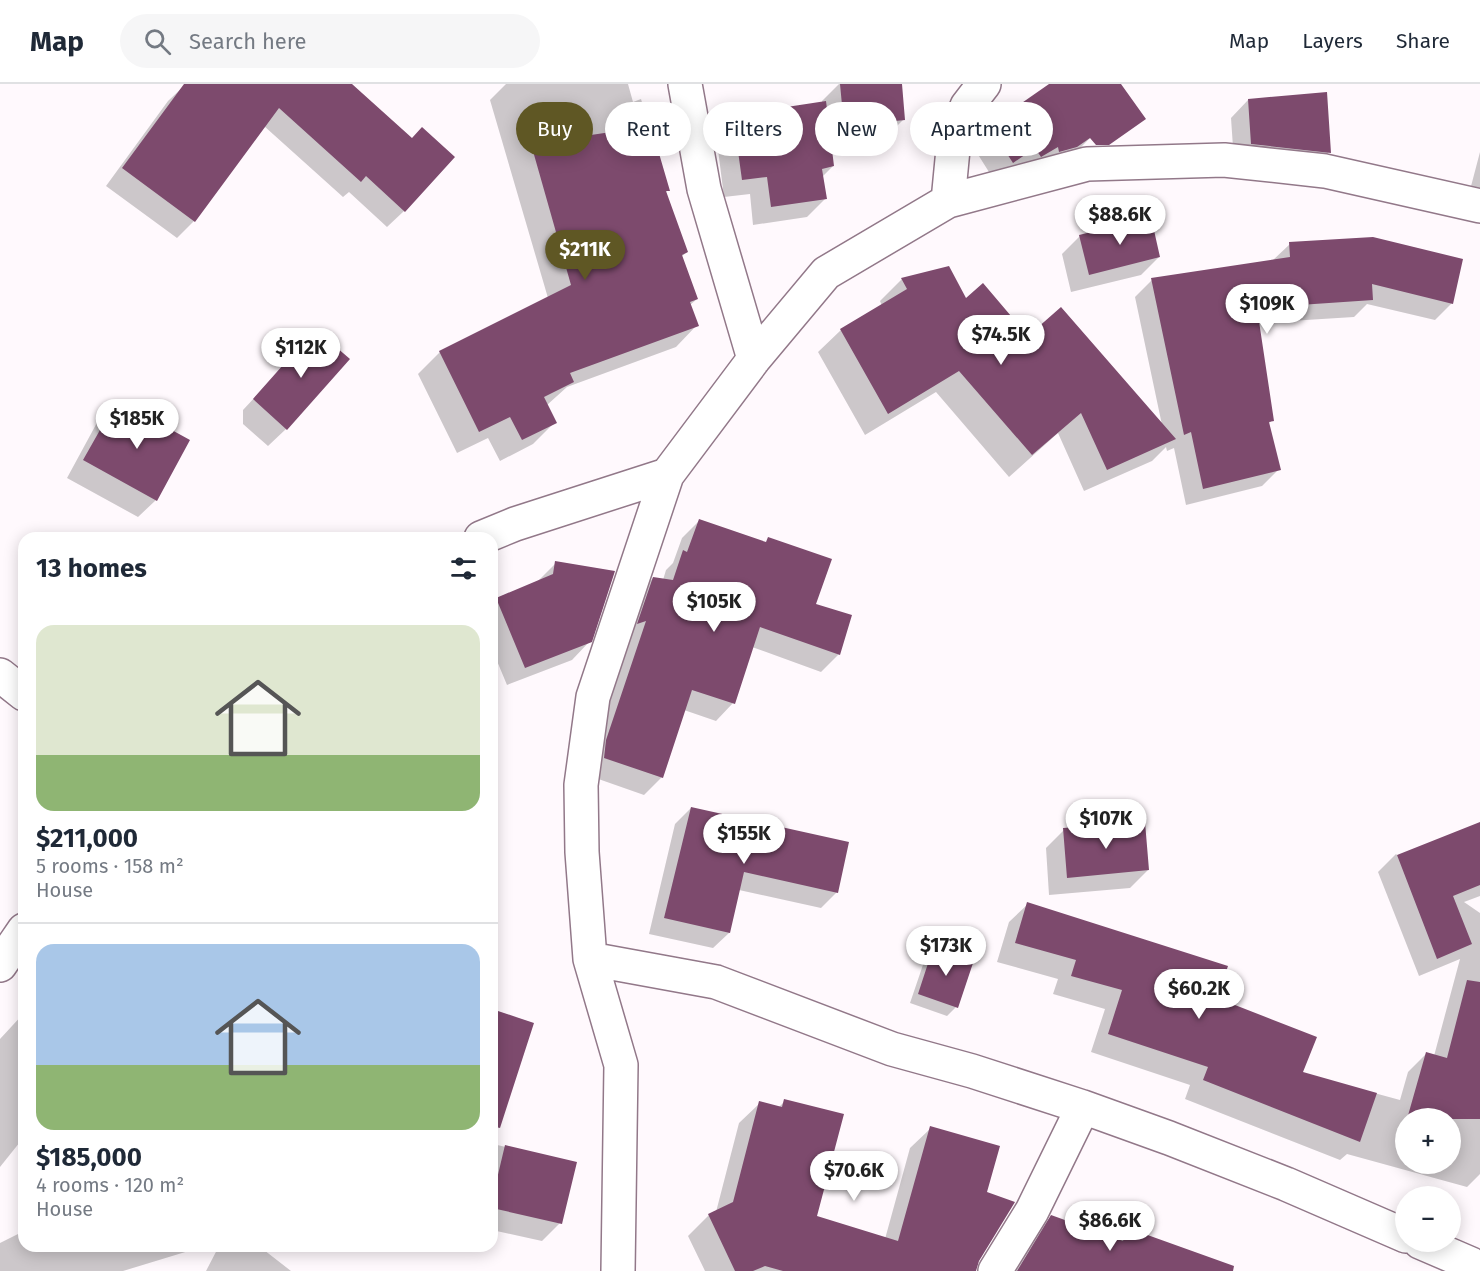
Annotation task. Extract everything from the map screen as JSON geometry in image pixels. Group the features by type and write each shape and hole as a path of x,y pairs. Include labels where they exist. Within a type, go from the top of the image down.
{"street":[{"path":"685,84 704,189 754,359"},
{"path":"948,201 954,139 967,106 984,84"},
{"path":"618,1271 621,1193 621,1065 590,959 582,852 581,785 592,697 667,475 754,359 826,273 948,201 1087,164 1224,160 1325,171 1480,206"},
{"path":"496,532 667,475"},
{"path":"0,675 18,689"},
{"path":"0,965 18,939"},
{"path":"590,959 716,982 892,1048 1083,1107 1286,1184 1395,1231"},
{"path":"995,1271 1032,1211 1083,1107"},
{"path":"1448,1252 1477,1262"}],"building":[{"path":"184,84 352,84 412,138 422,127 455,157 405,212 366,176 361,182 279,108 195,222 122,168"},
{"path":"840,84 902,84 905,120 898,121 898,102 842,102"},
{"path":"1049,84 1121,84 1146,119 1109,145 1096,145 1090,138 1077,147 1059,152 1058,147 1053,150 1053,102 1023,102"},
{"path":"1327,92 1331,153 1251,144 1248,99"},
{"path":"815,103 815,156 833,156 834,166 822,169 827,199 771,207 767,177 742,180 739,156 803,156 803,104"},
{"path":"605,133 605,156 660,156 670,191 666,191 688,252 682,255 698,299 690,302 699,326 570,373 574,382 544,397 557,423 522,440 510,417 479,432 439,351 571,285 534,156 593,156 593,135"},
{"path":"1008,156 1023,156 1013,163"},
{"path":"1151,217 1160,257 1089,275 1079,235"},
{"path":"1373,237 1463,259 1453,304 1372,284 1373,300 1257,308 1274,421 1269,422 1281,470 1203,489 1191,432 1184,435 1151,278 1290,257 1289,242"},
{"path":"949,266 966,298 983,283 1028,336 1061,307 1176,439 1107,470 1081,413 1032,455 959,371 888,414 840,329 907,289 901,278"},
{"path":"315,329 350,359 287,430 253,399"},
{"path":"117,400 190,440 157,501 83,460"},
{"path":"699,519 766,542 768,537 832,559 816,604 852,615 840,655 760,627 735,704 692,690 663,778 604,758 606,740 646,621 637,624 653,577 673,580 683,550 687,552"},
{"path":"555,561 615,571 592,642 525,668 498,603 498,597 553,574"},
{"path":"691,807 849,842 838,893 744,872 730,933 664,918"},
{"path":"1145,822 1149,870 1067,878 1063,828"},
{"path":"1480,822 1480,885 1453,896 1472,944 1437,959 1397,855"},
{"path":"1027,902 1228,966 1217,998 1317,1037 1303,1072 1377,1093 1360,1142 1203,1080 1208,1067 1108,1034 1122,990 1071,976 1076,960 1015,943"},
{"path":"934,945 974,960 958,1008 918,994"},
{"path":"1467,980 1480,982 1480,1119 1461,1119 1461,1108 1410,1108 1426,1052 1447,1058"},
{"path":"498,1011 534,1023 500,1128 498,1128"},
{"path":"784,1099 844,1114 817,1216 898,1241 930,1126 1000,1146 987,1192 1015,1202 979,1261 976,1271 783,1271 765,1266 753,1271 735,1271 708,1214 733,1202 759,1101 782,1107"},
{"path":"505,1145 577,1162 562,1224 498,1209 498,1175"},
{"path":"1051,1215 1123,1241 1128,1228 1234,1266 1233,1271 1017,1271"}]}
